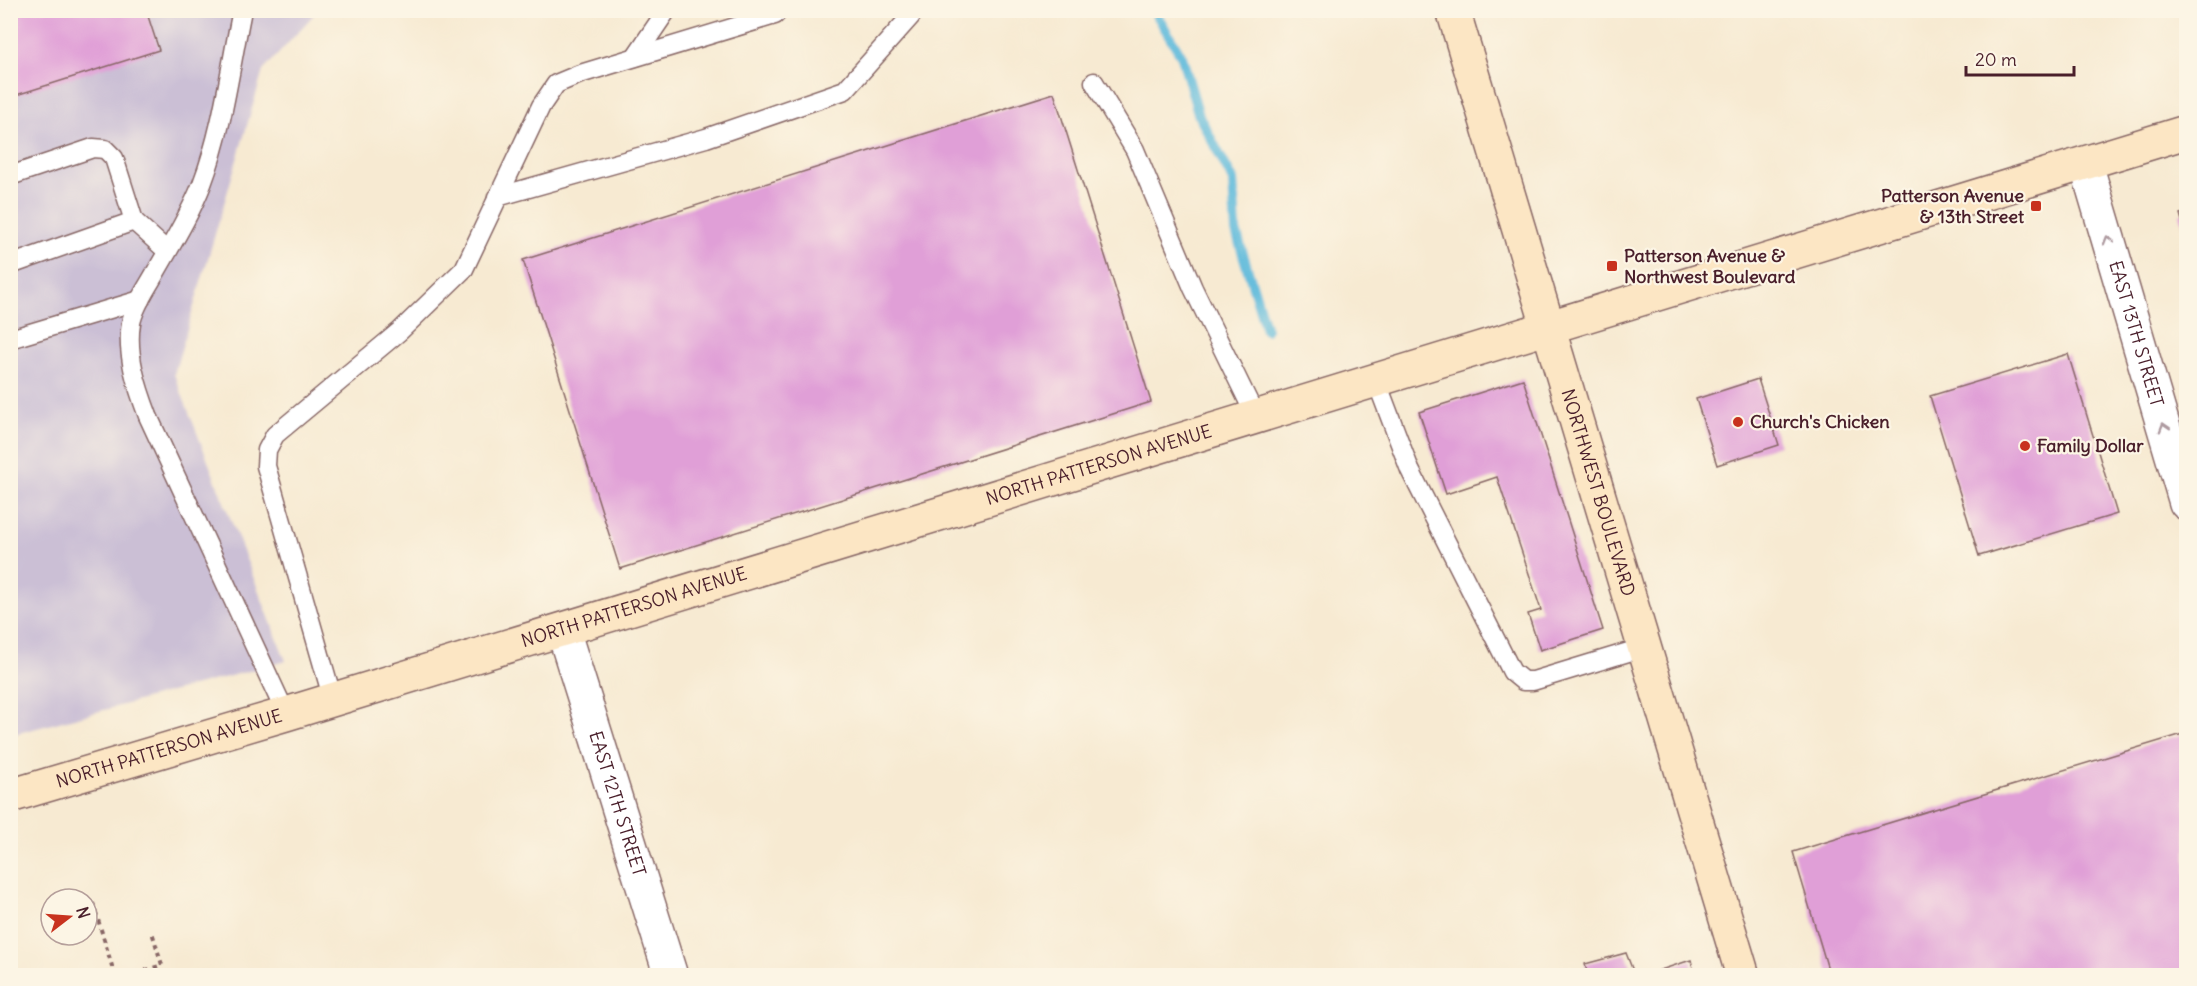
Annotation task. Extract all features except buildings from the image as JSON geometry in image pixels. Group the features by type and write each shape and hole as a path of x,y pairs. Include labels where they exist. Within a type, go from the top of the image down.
{"main road":[{"name":"NORTHWEST BOULEVARD","path":"1453,10 1743,975"},
{"name":"NORTH PATTERSON AVENUE","path":"10,796 563,630 2187,132"}],"street":[{"name":"EAST 13TH STREET","path":"2086,164 2187,503"},
{"name":"EAST 12TH STREET","path":"563,630 671,975"}],"lane":[{"path":"242,10 215,145 202,184 140,300 132,322 131,356 137,387 148,416 286,714"},
{"path":"635,57 667,10"},
{"path":"333,700 266,466 267,450 275,435 400,332 464,269 541,106 556,84 580,74 774,15 779,10"},
{"path":"497,197 706,138 845,90 911,16 913,10"},
{"path":"1094,82 1135,150 1193,288 1256,417"},
{"path":"10,176 93,148 105,149 114,158 134,221 167,251"},
{"path":"10,265 134,221"},
{"path":"10,339 140,300"},
{"path":"1376,380 1410,471 1512,672 1523,681 1533,681 1645,647"}],"path":[{"path":"99,923 115,975"},
{"path":"129,975 162,965 152,932"}],"shaded area":[{"path":"11,11 317,11 263,71 174,374 286,661 11,735"}],"waterway":[{"path":"1154,10 1182,57 1199,116 1233,180 1236,231 1266,330"}],"place":[{"name":"Patterson Avenue & 13th Street","path":"2036,206"},
{"name":"Patterson Avenue & Northwest Boulevard","path":"1612,266"},
{"name":"Church's Chicken","path":"1738,422"},
{"name":"Family Dollar","path":"2025,446"}]}
